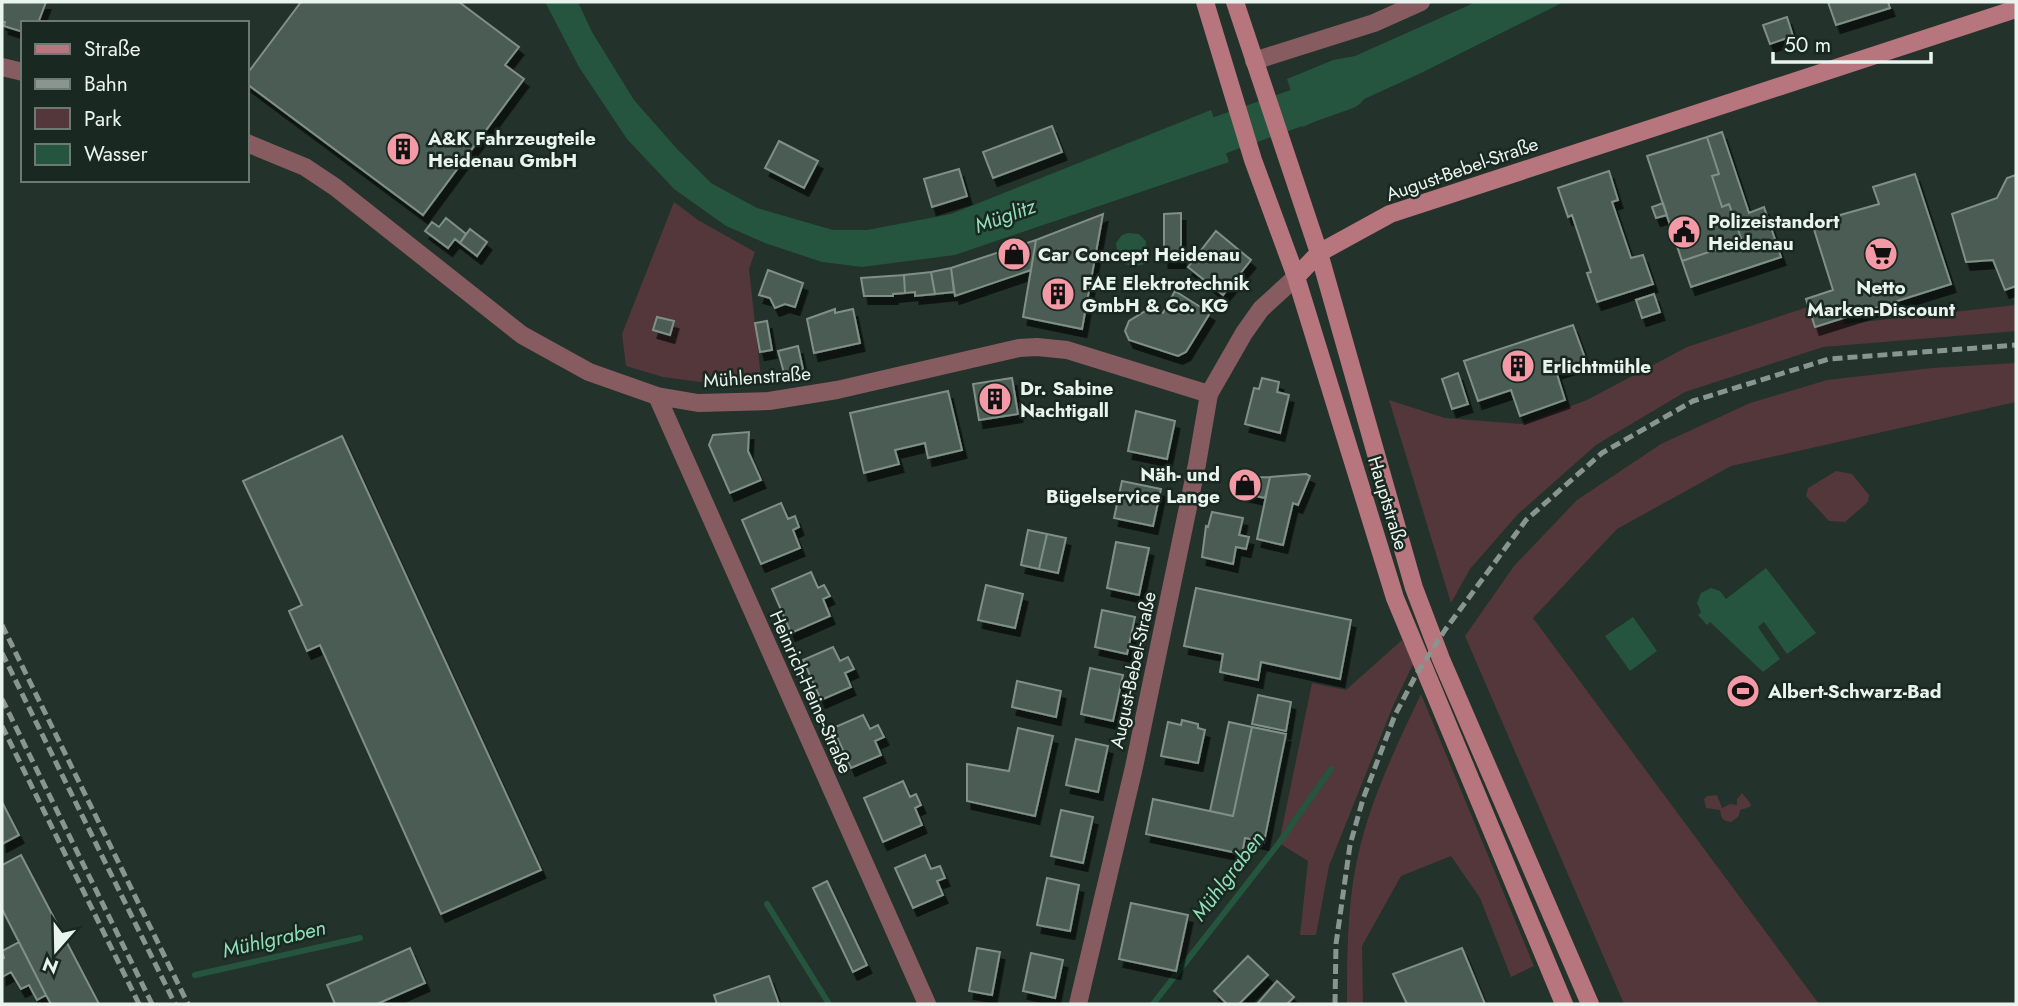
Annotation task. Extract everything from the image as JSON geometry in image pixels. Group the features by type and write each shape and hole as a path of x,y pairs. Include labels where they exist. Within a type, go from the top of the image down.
{"main road":[{"name":"Hauptstraße","path":"1205,2 1253,160 1296,277 1395,598 1564,1004"},
{"name":"Hauptstraße","path":"1235,2 1254,61 1264,82 1319,253 1414,589 1441,659 1590,1004"},
{"name":"August-Bebel-Straße","path":"1296,277 1319,253 1390,214 2016,9"}],"street":[{"path":"1254,61 1374,23 1420,2"},
{"path":"2,67 21,72"},
{"name":"Mühlenstraße","path":"248,143 305,167 335,187 522,335 589,372 657,396 698,403 769,401 837,390 1019,348 1037,347 1067,350 1209,394"},
{"name":"August-Bebel-Straße","path":"1079,1004 1134,767 1209,394 1261,309 1296,277"},
{"name":"Heinrich-Heine-Straße","path":"657,396 927,1004"}],"green space":[{"path":"674,202 698,220 755,252 749,269 761,378 700,382 663,377 626,366 622,334"},
{"path":"1835,298 1844,324 2016,305 2016,331 1823,347 1685,392 1596,445 1518,514 1470,569 1451,603 1389,400 1445,418 1522,424 1587,400 1687,347"},
{"path":"2016,363 2016,402 1731,466 1617,529 1533,618 1819,1004 1624,1004 1465,636 1514,566 1577,500 1661,444 1750,403 1827,380 1932,368"},
{"path":"1836,471 1852,474 1869,495 1868,502 1845,522 1829,521 1806,496 1808,488"},
{"path":"1402,640 1414,662 1393,706 1329,866 1316,935 1300,935 1308,861 1279,843 1312,683 1346,690"},
{"path":"1421,694 1534,966 1511,977 1480,898 1451,856 1401,876 1362,946 1363,1004 1347,1004 1349,917 1361,842 1383,777"},
{"path":"1742,793 1751,804 1750,807 1740,810 1739,816 1731,822 1722,819 1720,810 1706,808 1704,799 1707,796 1717,795 1722,808 1730,804 1737,805 1737,799"}],"water":[{"path":"545,2 578,2 592,32 634,100 711,183 757,208 833,230 867,230 951,214 1211,110 1229,162 955,255 862,267 822,262 765,243 726,226 674,189 627,139 579,67"},
{"path":"1476,2 1564,2 1419,74 1303,127 1287,79 1333,60 1355,56"},
{"path":"1139,234 1146,241 1145,264 1132,266 1121,260 1116,243 1122,235"},
{"path":"1766,568 1816,633 1787,654 1764,622 1758,627 1780,659 1763,672 1710,622 1707,625 1698,615 1701,612 1697,603 1701,593 1711,588 1720,591 1726,599"},
{"path":"1633,617 1657,651 1630,671 1605,636"}],"building":[{"path":"2,2 46,2 39,21 21,21 21,31 4,26 5,22 2,22"},
{"name":"A&K Fahrzeugteile Heidenau GmbH","path":"301,2 459,2 519,47 505,65 524,79 423,215 248,85 248,73"},
{"path":"1828,2 1888,2 1890,8 1836,25"},
{"path":"1787,17 1793,36 1770,44 1763,25"},
{"path":"1052,126 1062,152 993,178 983,152"},
{"path":"1722,132 1749,213 1764,207 1781,257 1691,287 1682,261 1742,241 1729,204 1722,207 1712,176 1719,174 1707,137"},
{"path":"1707,137 1719,174 1712,176 1722,207 1729,204 1742,241 1682,261 1647,156"},
{"path":"779,141 818,161 804,188 765,168"},
{"path":"959,169 967,196 932,207 924,179"},
{"path":"1609,171 1618,200 1612,202 1631,258 1643,255 1653,284 1597,302 1587,273 1591,272 1572,215 1568,217 1558,188"},
{"name":"Netto Marken-Discount","path":"1915,174 1951,284 1815,327 1806,299 1833,290 1812,223 1879,204 1873,187"},
{"path":"2016,175 2016,286 2005,290 1993,260 1966,262 1952,214 1997,198 2007,178"},
{"path":"1663,203 1667,215 1656,218 1652,207"},
{"path":"1181,213 1181,260 1164,260 1164,214"},
{"name":"FAE Elektrotechnik GmbH & Co. KG","path":"1103,214 1082,329 1023,317 1036,240"},
{"path":"446,218 466,234 460,243 455,239 448,248 425,231 432,222 439,227"},
{"path":"470,229 487,242 477,256 460,243"},
{"path":"1216,231 1251,260 1223,295 1188,267"},
{"name":"Car Concept Heidenau","path":"1036,240 1031,270 955,296 951,268"},
{"path":"951,268 954,292 935,294 931,272"},
{"path":"768,270 803,283 795,307 785,304 775,308 770,298 759,295"},
{"path":"931,272 935,294 915,296 915,292 905,293 904,275"},
{"path":"904,275 905,293 893,296 864,296 861,278"},
{"path":"1175,291 1210,313 1186,352 1178,356 1129,340 1125,331 1129,321 1147,310 1163,313"},
{"path":"1654,294 1660,312 1642,318 1636,300"},
{"path":"835,309 835,313 853,309 860,343 814,353 807,319"},
{"path":"657,317 674,321 670,335 653,330"},
{"path":"767,321 772,350 760,352 755,323"},
{"name":"Erlichtmühle","path":"1573,325 1586,361 1556,371 1565,400 1520,416 1511,390 1478,401 1464,361"},
{"path":"798,346 803,369 784,373 778,351"},
{"path":"1458,373 1468,404 1452,409 1442,379"},
{"name":"Dr. Sabine Nachtigall","path":"1012,378 1018,414 979,420 973,384"},
{"path":"1262,378 1279,382 1277,392 1289,395 1280,433 1245,424 1254,388 1259,389"},
{"path":"948,391 962,450 928,458 925,443 895,450 899,464 864,473 850,413"},
{"path":"1136,411 1175,421 1167,459 1128,451"},
{"path":"749,432 748,451 761,480 730,493 709,445 713,435"},
{"path":"342,436 541,870 441,914 320,645 307,651 289,611 302,605 243,481"},
{"path":"1310,476 1298,505 1293,503 1283,545 1257,539 1270,477"},
{"path":"1270,477 1265,498 1233,491 1236,478"},
{"path":"1122,481 1161,489 1153,526 1114,518"},
{"path":"781,503 788,519 795,516 799,527 793,530 800,548 761,564 742,520"},
{"path":"1212,512 1243,518 1239,535 1249,537 1246,549 1236,547 1233,564 1202,557 1206,526 1208,527"},
{"path":"1028,530 1047,534 1039,569 1021,565"},
{"path":"1047,534 1066,538 1058,573 1039,569"},
{"path":"1116,542 1149,548 1139,595 1107,588"},
{"path":"811,572 818,588 824,585 830,596 823,599 830,616 791,633 772,589"},
{"path":"986,585 1023,594 1015,628 978,620"},
{"path":"1196,588 1351,620 1340,679 1261,662 1258,680 1220,672 1223,654 1184,646"},
{"path":"1102,610 1135,617 1127,654 1095,647"},
{"path":"833,647 840,661 848,657 854,669 845,673 851,687 821,700 803,660"},
{"path":"1090,668 1123,675 1113,721 1081,714"},
{"path":"1017,681 1061,691 1056,717 1012,707"},
{"path":"1258,695 1291,702 1286,731 1252,724"},
{"path":"863,715 870,729 878,725 884,737 875,741 881,755 851,768 833,728"},
{"path":"1182,720 1198,724 1198,728 1205,730 1198,763 1161,756 1168,722 1181,725"},
{"path":"1229,722 1252,727 1233,816 1210,811"},
{"path":"1252,727 1286,734 1264,842 1245,838 1242,854 1146,834 1153,799 1233,816"},
{"path":"1018,728 1053,736 1035,816 967,801 967,764 1009,771"},
{"path":"1076,739 1108,746 1098,792 1066,785"},
{"path":"903,781 910,797 916,794 921,805 915,808 922,825 883,842 864,798"},
{"path":"2,802 19,835 2,844"},
{"path":"1061,810 1093,817 1083,863 1051,856"},
{"path":"21,855 99,1004 51,1004 46,995 2,909 2,865"},
{"path":"925,855 931,869 940,866 945,878 937,881 943,895 913,908 895,868"},
{"path":"1047,878 1079,885 1070,931 1037,925"},
{"path":"827,881 867,965 853,972 813,888"},
{"path":"1131,903 1188,915 1176,971 1119,959"},
{"path":"19,942 46,995 37,1000 29,985 21,989 11,972 2,977 2,951"},
{"path":"410,948 425,983 377,1004 335,1004 327,985"},
{"path":"977,948 1000,952 992,995 969,991"},
{"path":"1462,948 1485,1004 1407,1004 1393,974"},
{"path":"1031,953 1063,960 1055,998 1023,991"},
{"path":"1248,956 1268,975 1239,1004 1227,1004 1214,991"},
{"path":"769,976 779,1004 717,1004 714,995"},
{"path":"1277,981 1294,997 1287,1004 1257,1004"}],"waterway":[{"name":"Müglitz","path":"1170,153 1347,90"},
{"name":"Mühlgraben","path":"1153,1004 1279,843 1331,769"},
{"name":"Mühlgraben","path":"767,904 829,1004"},
{"name":"Mühlgraben","path":"195,975 360,938"}],"railway":[{"path":"1335,1004 1336,944 1350,845 1363,799 1395,715 1416,675 1445,630 1526,520 1602,453 1693,401 1829,359 2016,345"},
{"path":"2,625 188,1004"},
{"path":"2,653 175,1004"},
{"path":"2,699 152,1004"},
{"path":"2,726 139,1004"}],"place":[{"name":"A&K Fahrzeugteile Heidenau GmbH","path":"403,149"},
{"name":"Polizeistandort Heidenau","path":"1684,232"},
{"name":"Car Concept Heidenau","path":"1014,254"},
{"name":"Netto Marken-Discount","path":"1881,254"},
{"name":"FAE Elektrotechnik GmbH & Co. KG","path":"1058,294"},
{"name":"Erlichtmühle","path":"1518,366"},
{"name":"Dr. Sabine Nachtigall","path":"995,399"},
{"name":"Näh- und Bügelservice Lange","path":"1245,485"},
{"name":"Albert-Schwarz-Bad","path":"1743,691"}]}
